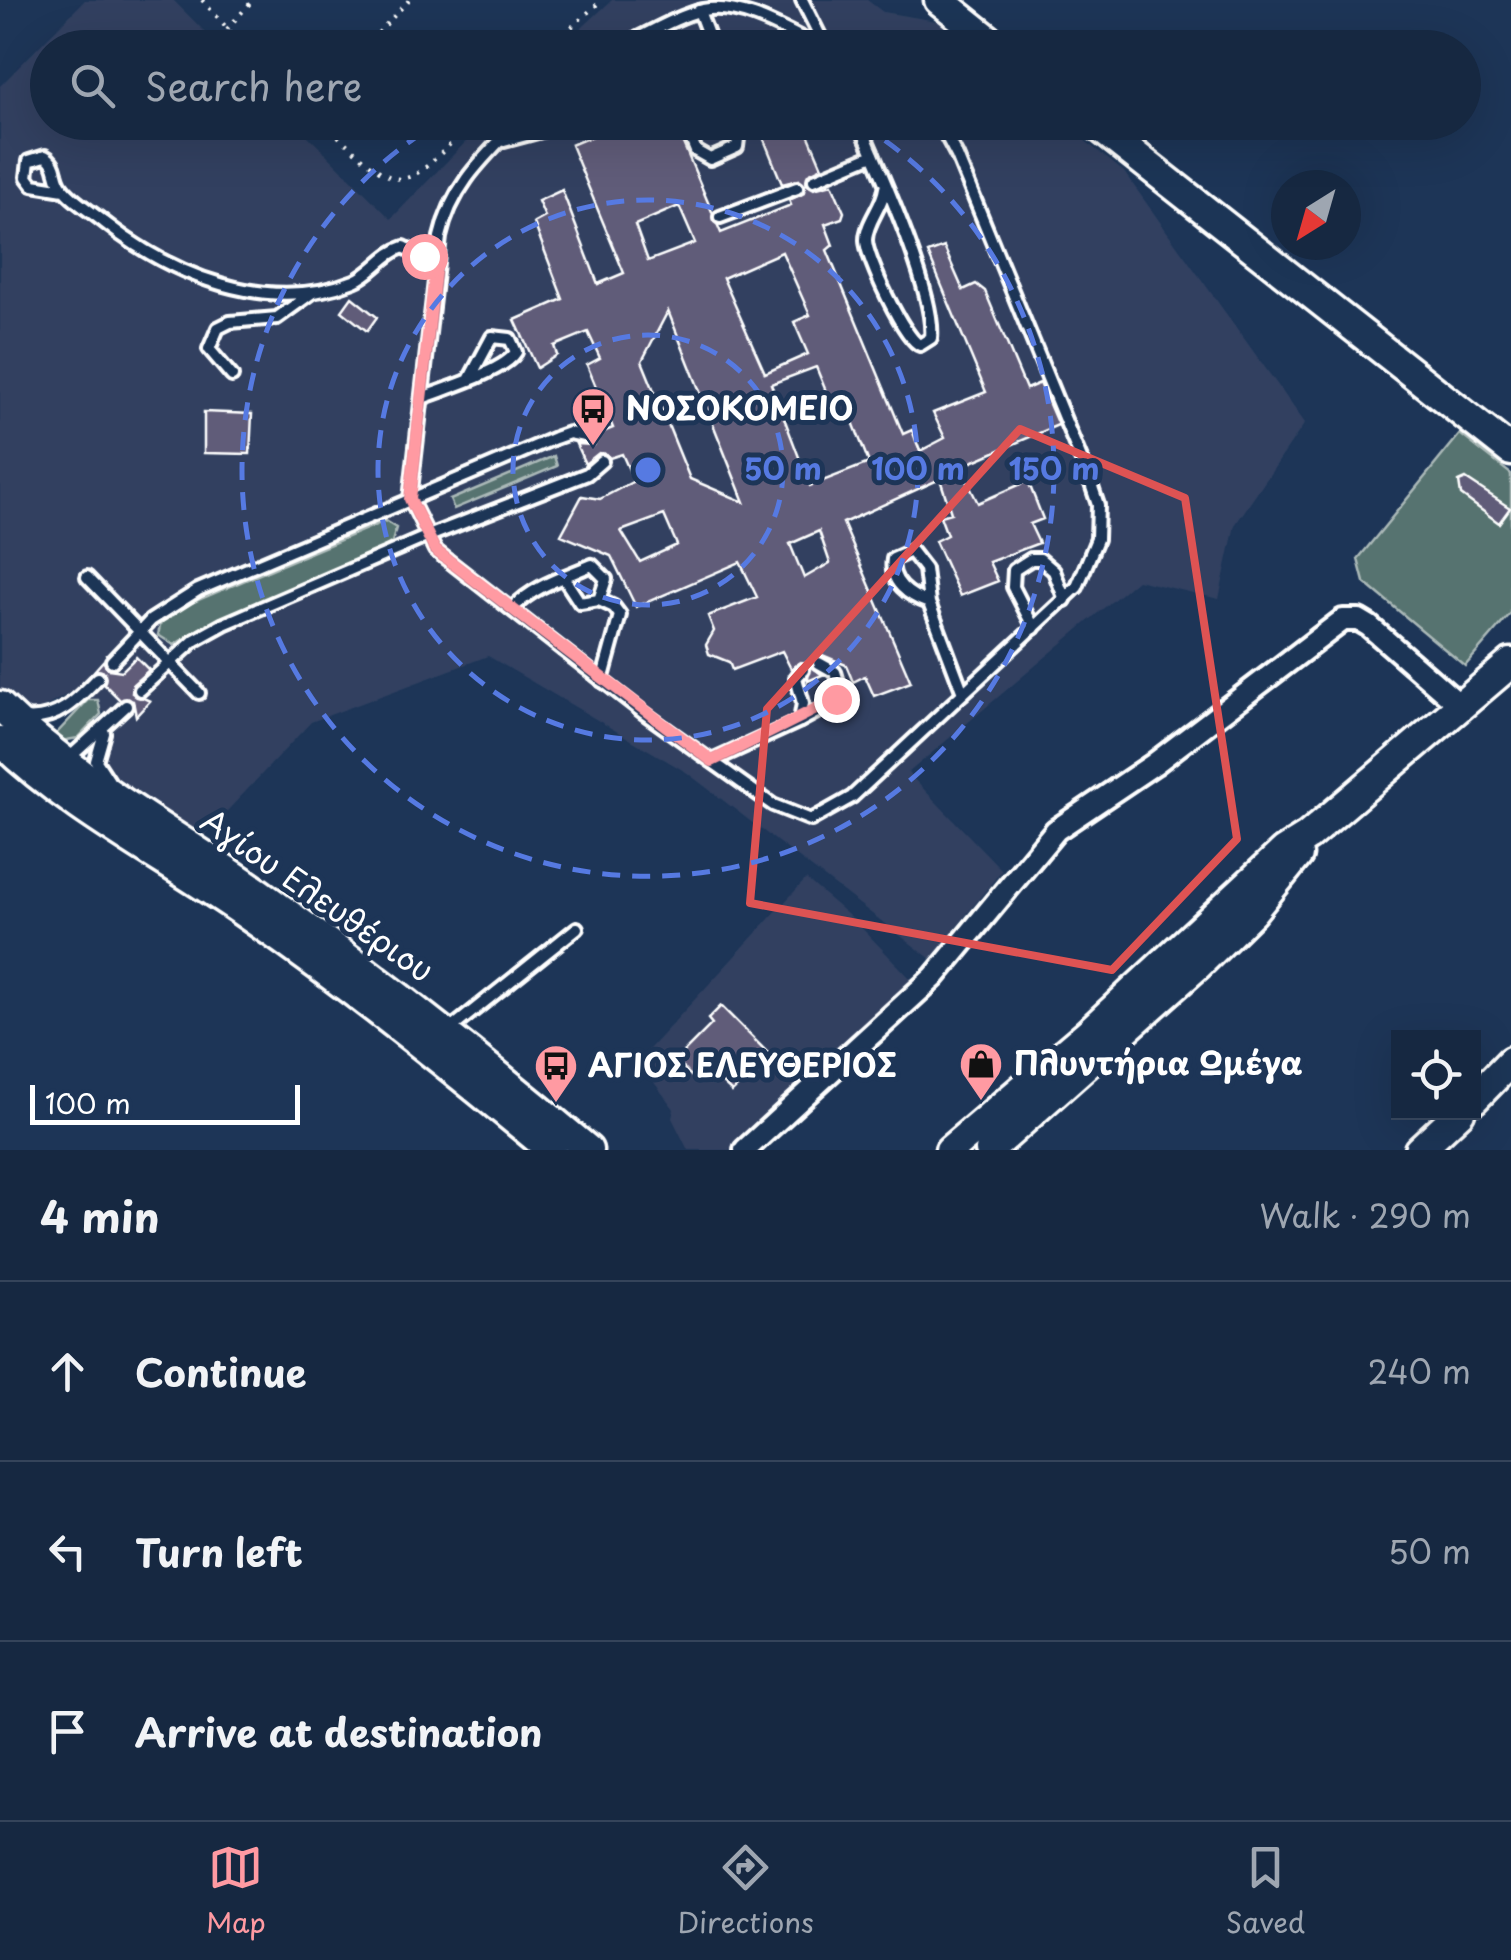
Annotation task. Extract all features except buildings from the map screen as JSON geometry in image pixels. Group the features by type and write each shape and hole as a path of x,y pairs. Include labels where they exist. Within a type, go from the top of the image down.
{"main road":[{"path":"939,0 976,30"},
{"path":"1116,140 1511,451"},
{"path":"950,1150 1088,1033 1284,851 1308,836 1511,664"},
{"name":"Αγίου Ελευθέριου","path":"4,721 42,761 432,1051 551,1150"},
{"name":"Αγίου Ελευθέριου","path":"42,761 124,805 256,891 447,1031 588,1150"},
{"path":"990,1150 1198,966 1284,874 1308,836"},
{"path":"1481,1092 1511,1061"},
{"path":"1419,1150 1451,1120"}],"street":[{"path":"745,1150 934,977 1056,830 1154,764 1343,620 1359,620 1369,626 1462,706"}],"lane":[{"path":"802,0 816,30"},
{"path":"668,30 699,12 740,14 780,30"},
{"path":"699,12 706,30"},
{"path":"501,140 452,198 436,264 410,499 426,537 435,550 602,682 773,805 811,820 852,797 1065,600 1094,554 1098,505 950,140"},
{"path":"492,149 509,140"},
{"path":"691,140 696,151 710,160 736,147 741,140"},
{"path":"866,140 885,188 929,310 931,338 920,345 907,336 868,252 868,227 884,202 885,188"},
{"path":"814,180 872,155"},
{"path":"720,217 797,188"},
{"path":"64,190 126,239 225,287 268,296 314,292 356,280 404,247 436,264"},
{"path":"232,376 209,350 218,328 230,322 277,318 314,292"},
{"path":"422,398 470,378 513,358 516,352 510,339 492,337 470,378"},
{"path":"112,661 172,604 198,590 568,432 590,437"},
{"path":"140,690 195,640 224,624 426,537 587,474 602,461"},
{"path":"929,603 909,594 895,578 892,559 900,552 910,550 919,556 930,583 929,603 964,692"},
{"path":"1034,628 1013,587 1014,570 1022,563 1040,559 1048,564 1065,600"},
{"path":"512,609 533,590 592,565 606,579 599,600"},
{"path":"87,576 199,693"},
{"path":"562,578 580,603 599,600 620,615 602,682"},
{"path":"712,761 828,706 841,692 835,672 819,663"},
{"path":"800,721 804,704 796,678 803,670"},
{"path":"4,721 49,717 71,705 98,678"},
{"path":"42,761 71,705"},
{"path":"42,761 106,728 126,706"},
{"path":"106,728 96,761 124,805"},
{"path":"447,1031 577,928"}],"path":[{"path":"202,0 227,28 253,0"},
{"path":"381,30 409,0"},
{"path":"568,30 602,0"},
{"path":"343,140 382,174 407,180 421,174 454,140"}],"highlighted area":[{"path":"1020,429 1185,498 1237,839 1112,970 750,903 767,709"}],"shaded area":[{"path":"85,0 173,0 203,30 55,30"},
{"path":"612,0 867,0 883,12 937,21 949,30 580,30"},
{"path":"30,56 30,140 312,140 391,219 468,140 1084,140 1124,172 1305,423 1235,525 1219,599 1137,580 908,773 1002,870 931,959 686,772 488,656 311,722 195,845 105,769 104,750 116,723 77,689 34,713 13,706 0,694 0,86"},
{"path":"806,879 854,920 914,982 733,1150 688,1150 672,1118 674,1109 638,1061"}],"green space":[{"path":"1460,434 1511,474 1511,613 1465,666 1364,582 1358,559"},
{"path":"554,456 557,466 454,509 450,500"},
{"path":"385,521 396,528 392,542 385,547 200,628 174,645 158,635 161,622 191,603"},
{"path":"88,700 98,700 101,714 78,738 61,741 57,733"}],"place":[{"name":"ΝΟΣΟΚΟΜΕΙΟ","path":"593,447"},
{"name":"Πλυντήρια Ωμέγα","path":"981,1102"},
{"name":"ΑΓΙΟΣ ΕΛΕΥΘΕΡΙΟΣ","path":"556,1104"}],"route":[{"path":"424,256 436,264 410,499 435,550 602,682 712,761 800,721 836,699"}]}
